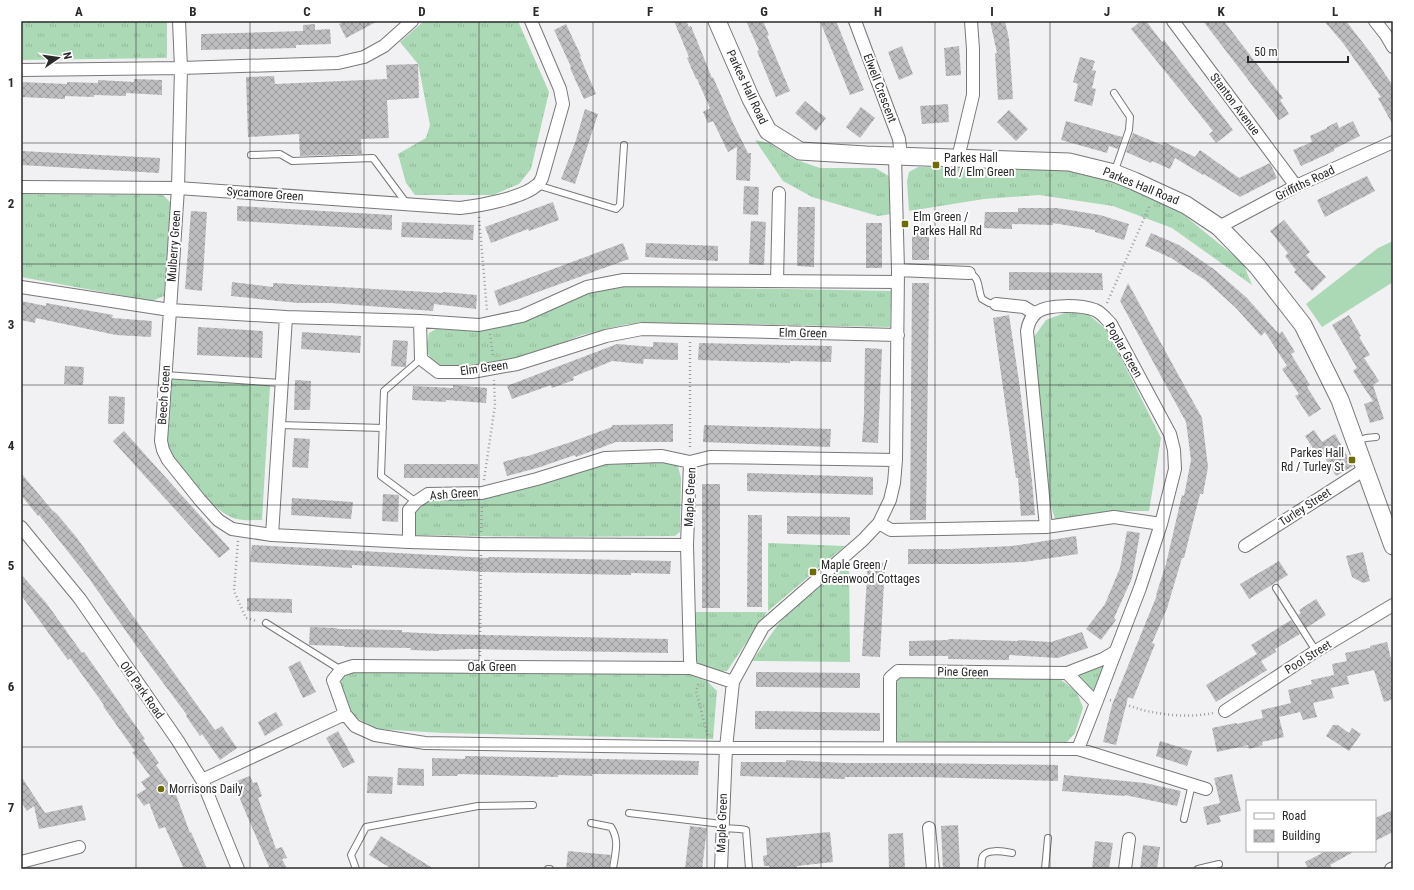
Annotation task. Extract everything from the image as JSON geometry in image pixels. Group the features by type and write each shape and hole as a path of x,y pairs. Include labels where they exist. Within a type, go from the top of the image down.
{"street":[{"path":"21,186 178,188 181,68 179,21"},
{"path":"21,70 181,68 338,63 364,57 384,46 412,21"},
{"path":"531,21 560,89 563,104 542,178 537,185"},
{"name":"Parkes Hall Road","path":"716,21 750,99 768,131 800,151 1069,162 1114,172 1186,205 1219,227 1257,266 1304,325 1340,400 1365,469 1388,521 1393,546"},
{"name":"Elwell Crescent","path":"855,21 899,138 898,156"},
{"path":"958,158 973,95 973,49 971,21"},
{"name":"Stanton Avenue","path":"1173,21 1296,186"},
{"path":"1375,21 1393,47"},
{"name":"Griffiths Road","path":"1219,227 1296,186 1393,142"},
{"path":"898,156 898,335"},
{"name":"Sycamore Green","path":"178,188 460,208 478,206 510,198 537,185"},
{"name":"Mulberry Green","path":"170,310 178,188"},
{"path":"777,281 780,193"},
{"path":"21,287 170,310 286,317 420,321 478,325 522,316 587,287 624,280 777,281 969,273"},
{"path":"996,304 1024,307 1035,314 1028,324 1027,331 1046,527"},
{"name":"Poplar Green","path":"1035,314 1045,309 1074,306 1094,310 1102,314 1111,324 1170,434 1174,450 1175,469 1161,524"},
{"name":"Beech Green","path":"170,310 161,440 163,450 168,460 218,520 232,530 272,535 409,542"},
{"path":"272,535 286,317"},
{"path":"420,321 421,359"},
{"name":"Elm Green","path":"421,359 438,372 472,372 517,364 606,336 642,329 898,335"},
{"name":"Maple Green","path":"720,869 726,748 733,682 763,627 863,540 879,524 886,511 894,483 896,460 898,335"},
{"name":"Ash Green","path":"409,542 409,510 416,502 428,494 482,493 537,479 605,458 662,456 690,462"},
{"name":"Maple Green","path":"697,670 690,660 688,545 690,462 710,457 896,460"},
{"name":"Turley Street","path":"1245,546 1365,469"},
{"path":"879,524 891,530 1046,527 1114,517 1161,524 1140,588 1078,749"},
{"name":"Old Park Road","path":"21,527 80,599 178,741 202,780 238,869"},
{"path":"409,542 481,544 688,545"},
{"name":"Pool Street","path":"1225,711 1316,651 1393,605"},
{"path":"1097,700 1067,673 1115,652"},
{"name":"Oak Green","path":"341,670 353,666 697,670"},
{"path":"341,670 334,680 345,714 355,726 375,735 425,743 709,748 1078,749 1206,788"},
{"path":"697,670 733,682"},
{"name":"Pine Green","path":"890,748 890,678 898,671 1067,673"},
{"path":"202,780 345,714"},
{"path":"929,828 933,869"},
{"path":"1126,869 1129,839"},
{"path":"23,869 21,862 79,847"}],"lane":[{"path":"1114,93 1130,117 1129,130 1114,172"},
{"path":"537,185 616,209 620,205 624,145"},
{"path":"251,155 280,154 292,161 373,158 408,204"},
{"path":"969,273 975,276 977,280 982,299 989,303 996,304"},
{"path":"416,502 381,476 384,391 421,359"},
{"path":"165,375 282,383"},
{"path":"279,425 383,428"},
{"path":"1355,441 1376,436"},
{"path":"1276,588 1316,651"},
{"path":"266,623 341,670"},
{"path":"1184,819 1192,784"},
{"path":"356,869 351,855 366,827 478,806 533,805"},
{"path":"629,813 746,830 749,869"},
{"path":"591,823 611,827 615,834 616,839 613,869"},
{"path":"1045,869 1048,838"},
{"path":"981,869 983,857 986,852 1012,853"},
{"path":"1198,869 1219,864"}],"path":[{"path":"1102,314 1157,191"},
{"path":"478,206 488,323 494,368 495,405 482,493 480,667"},
{"path":"690,330 690,462"},
{"path":"239,530 234,592 246,618 266,623"},
{"path":"697,670 696,691 709,742 709,748"},
{"path":"1097,700 1151,712 1173,715 1202,716 1225,711"}],"green space":[{"path":"21,21 167,21 167,58 21,60"},
{"path":"424,21 518,21 549,92 531,169 519,184 493,195 415,195 406,183 398,154 426,138 430,125 418,64 400,42"},
{"path":"755,140 769,143 794,159 820,168 875,168 889,176 891,214 878,216 812,197 783,181"},
{"path":"918,167 1071,171 1123,183 1169,203 1243,263 1252,285 1172,228 1113,206 1039,195 984,199 909,211 907,181 909,172"},
{"path":"21,194 163,195 171,203 164,296 152,301 21,277"},
{"path":"1393,241 1393,282 1322,327 1306,304 1378,248"},
{"path":"622,286 891,291 890,327 682,323 628,324 582,335 544,350 495,365 458,368 439,367 431,360 426,349 429,333 436,329 481,331 580,295"},
{"path":"1070,311 1088,314 1107,330 1161,438 1149,511 1117,511 1055,519 1051,506 1031,341 1046,320"},
{"path":"171,379 270,386 262,520 237,519 228,516 218,509 198,489 166,449"},
{"path":"656,461 678,466 681,478 680,532 675,536 552,537 413,535 413,514 428,501 488,498 605,465"},
{"path":"768,543 845,546 768,611"},
{"path":"849,562 850,662 752,661 785,615"},
{"path":"694,612 767,612 727,671 711,671 693,662"},
{"path":"1108,663 1093,696 1077,676"},
{"path":"351,671 682,672 707,681 717,691 713,739 443,733 377,729 351,715 340,689 342,677"},
{"path":"898,676 1059,678 1077,692 1083,708 1075,733 1065,744 897,741 894,733 893,683"}],"building":[{"path":"345,21 378,21 346,38 339,24"},
{"path":"674,21 686,21 689,27 691,26 712,78 713,77 733,123 748,153 751,153 750,181 736,180 737,147 728,152 713,121 708,123 703,112 710,108 687,58 689,57"},
{"path":"746,21 763,21 769,35 767,36 790,91 776,97 757,51 759,50"},
{"path":"820,21 836,21 864,90 850,95"},
{"path":"990,21 1005,21 1009,39 1013,99 998,100 995,53 997,53"},
{"path":"1141,21 1146,21 1162,42 1164,40 1233,130 1216,143 1209,134 1213,131 1131,29"},
{"path":"1203,21 1224,21 1283,98 1280,100 1289,114 1279,120"},
{"path":"1324,21 1346,21 1373,56 1393,86 1393,125 1378,98 1381,97 1343,43"},
{"path":"315,24 315,30 330,29 331,44 296,45 296,48 201,50 201,34 303,31 303,25"},
{"path":"566,24 596,94 584,99 554,30"},
{"path":"902,46 913,74 899,80 888,52"},
{"path":"959,46 961,75 946,76 944,48"},
{"path":"1080,57 1095,61 1092,70 1096,71 1092,88 1096,89 1092,106 1074,101 1078,84 1073,82"},
{"path":"418,64 419,98 387,100 389,138 361,139 362,154 300,156 299,134 248,137 246,77 274,76 275,84 387,79 386,65"},
{"path":"134,79 162,80 162,95 126,93 126,96 65,96 65,99 21,97 21,82 67,84 67,82 98,83 98,80 134,82"},
{"path":"805,101 826,118 816,131 795,113"},
{"path":"948,104 949,122 922,124 920,106"},
{"path":"861,107 875,118 860,138 846,127"},
{"path":"585,109 598,114 575,184 561,179 575,143"},
{"path":"1009,110 1028,129 1016,141 997,122"},
{"path":"1066,121 1122,137 1118,149 1109,146 1107,153 1061,140"},
{"path":"1353,121 1360,136 1334,149 1334,151 1301,166 1293,150 1312,142 1310,136 1337,122 1339,128"},
{"path":"1133,133 1162,145 1164,142 1195,157 1200,150 1239,178 1270,163 1277,178 1240,197 1204,174 1203,175 1175,158 1170,169 1152,161 1151,163 1126,152"},
{"path":"21,151 160,158 159,173 21,165"},
{"path":"1367,176 1375,191 1325,217 1317,200"},
{"path":"744,186 759,187 758,215 743,214"},
{"path":"553,202 559,220 529,231 528,229 491,243 485,227"},
{"path":"237,206 392,215 392,230 237,221"},
{"path":"798,207 815,207 814,267 797,266"},
{"path":"1018,208 1057,208 1100,215 1129,224 1124,240 1095,232 1095,230 1053,223 1053,225 1012,224 1012,229 984,228 985,212 1018,212"},
{"path":"191,211 207,212 202,291 185,289"},
{"path":"1284,220 1310,252 1306,255 1326,277 1312,291 1294,272 1296,270 1285,256 1288,253 1270,231"},
{"path":"751,221 766,222 764,265 749,264"},
{"path":"402,222 474,225 473,240 401,237"},
{"path":"866,223 882,223 882,268 866,268"},
{"path":"929,230 929,260 912,260 912,231"},
{"path":"1151,233 1179,245 1215,270 1247,298 1279,334 1282,331 1295,352 1291,354 1310,385 1307,387 1321,409 1309,417 1295,396 1299,394 1282,369 1287,366 1265,332 1261,336 1236,308 1205,280 1171,258 1145,246"},
{"path":"623,243 629,259 499,306 494,291"},
{"path":"646,243 718,246 718,261 645,257"},
{"path":"1009,272 1102,273 1103,290 1009,290"},
{"path":"232,282 273,287 273,283 477,295 476,309 434,304 433,311 331,303 298,303 231,296"},
{"path":"912,283 929,283 926,520 910,520"},
{"path":"1128,283 1202,418 1208,467 1203,494 1200,494 1184,558 1182,558 1168,606 1152,643 1155,644 1133,699 1128,697 1116,745 1103,742 1112,705 1157,595 1166,564 1182,495 1184,496 1191,460 1186,422 1120,301"},
{"path":"21,301 46,306 46,303 113,315 112,318 152,321 151,337 116,335 36,318 35,323 21,320"},
{"path":"1009,315 1032,481 1035,515 1021,516 1018,478 1016,478 993,318"},
{"path":"1349,315 1361,336 1359,337 1370,355 1364,358 1379,381 1373,385 1384,419 1370,423 1364,404 1373,401 1353,371 1357,368 1332,325"},
{"path":"198,327 263,331 262,358 197,355"},
{"path":"302,332 361,336 360,353 301,349"},
{"path":"393,340 408,341 405,367 391,366"},
{"path":"653,342 678,343 678,360 644,359 643,364 612,361 573,377 574,380 552,388 551,385 512,399 507,386 617,344 653,347"},
{"path":"699,343 832,346 831,362 790,361 790,363 698,360"},
{"path":"865,348 882,349 878,443 862,442"},
{"path":"65,366 84,367 83,385 64,384"},
{"path":"295,380 311,381 310,410 294,410"},
{"path":"453,385 487,388 486,403 446,400 446,402 412,400 413,386 453,388"},
{"path":"109,396 125,397 124,424 108,424"},
{"path":"673,424 673,442 616,442 576,457 575,455 537,468 507,476 503,462 525,457 571,442 612,427 612,425"},
{"path":"704,425 831,429 830,447 703,442"},
{"path":"1314,430 1322,442 1335,434 1353,466 1336,476 1321,451 1316,453 1305,436"},
{"path":"124,431 230,549 219,558 113,441"},
{"path":"294,438 310,439 308,468 292,467"},
{"path":"404,464 478,464 478,478 404,478"},
{"path":"21,473 77,538 215,730 222,726 237,748 220,760 202,734 200,736 186,716 187,715 88,577 39,515 38,516 21,495"},
{"path":"747,473 873,477 873,495 747,491"},
{"path":"702,484 720,484 720,608 702,608"},
{"path":"383,494 399,495 398,522 382,521"},
{"path":"292,498 353,502 351,519 291,515"},
{"path":"748,515 762,515 762,607 747,607"},
{"path":"787,516 850,517 850,535 787,534"},
{"path":"1127,531 1140,533 1132,578 1114,618 1116,620 1101,640 1086,629 1105,604 1120,568"},
{"path":"1076,536 1078,554 1024,562 908,564 908,549 950,549 1012,546"},
{"path":"252,545 488,558 671,561 670,574 631,573 631,575 488,572 352,565 352,568 250,562"},
{"path":"1363,552 1370,581 1363,583 1352,577 1346,556"},
{"path":"1279,561 1288,575 1249,599 1240,584"},
{"path":"868,562 885,563 880,657 862,656"},
{"path":"21,574 47,604 82,653 84,652 145,739 143,740 159,763 156,765 175,792 190,833 191,832 207,869 184,869 165,827 159,829 149,803 144,806 136,795 146,789 141,782 150,776 132,752 135,751 103,706 104,705 70,658 68,660 21,595"},
{"path":"247,598 292,599 292,613 247,611"},
{"path":"1316,599 1326,615 1306,628 1298,615 1301,613 1299,610"},
{"path":"1291,620 1300,634 1275,649 1276,652 1261,661 1267,670 1216,702 1206,685 1257,654 1251,645"},
{"path":"310,627 402,630 402,632 440,634 668,639 668,653 470,649 439,651 410,650 411,648 309,645"},
{"path":"1082,632 1088,648 1058,658 1009,655 1009,660 948,659 948,656 909,656 909,641 948,639 1051,642"},
{"path":"1387,642 1393,668 1393,699 1384,702 1374,670 1347,676 1349,684 1331,688 1334,698 1313,703 1317,717 1303,720 1300,712 1279,717 1284,737 1262,742 1263,745 1249,749 1248,745 1217,752 1212,728 1263,718 1261,710 1291,703 1288,690 1312,684 1311,680 1334,675 1332,664 1347,661 1345,653 1370,648 1370,646"},
{"path":"300,661 316,692 303,698 288,667"},
{"path":"756,672 860,673 860,688 756,687"},
{"path":"755,711 880,713 880,731 755,729"},
{"path":"276,712 283,725 265,736 258,722"},
{"path":"1333,725 1338,725 1349,733 1352,728 1361,734 1349,751 1326,736"},
{"path":"338,731 355,762 343,768 326,738"},
{"path":"1160,741 1192,751 1187,766 1156,756"},
{"path":"465,756 699,761 698,775 592,774 592,776 558,775 558,777 458,774 457,776 432,776 432,758 465,759"},
{"path":"786,760 845,763 1058,765 1058,781 925,777 845,777 845,779 740,776 741,762 786,762"},
{"path":"398,768 424,769 424,786 397,785"},
{"path":"1232,774 1241,811 1219,816 1221,822 1207,825 1203,807 1220,803 1214,778"},
{"path":"1064,775 1145,783 1181,791 1177,806 1125,795 1062,791"},
{"path":"21,776 45,813 82,805 86,820 39,829 34,806 27,811 21,802"},
{"path":"250,776 253,783 257,782 262,796 258,798 276,849 282,847 287,858 282,859 287,869 270,869 242,804 234,782"},
{"path":"368,776 393,777 392,794 367,793"},
{"path":"1393,810 1393,832 1376,840 1376,818"},
{"path":"958,825 960,869 943,869 941,826"},
{"path":"690,826 707,828 702,869 685,869"},
{"path":"830,832 833,862 797,866 797,869 770,869 769,866 764,866 763,856 767,855 766,838"},
{"path":"903,833 905,869 889,869 888,834"},
{"path":"381,836 434,869 392,869 369,855"},
{"path":"1095,841 1113,843 1109,869 1092,869"},
{"path":"1143,845 1160,847 1157,869 1140,869"},
{"path":"568,851 611,855 609,869 566,869"},
{"path":"1324,852 1353,852 1330,865 1332,869 1308,869 1305,862"}],"place":[{"name":"Parkes Hall Rd / Elm Green","path":"936,165"},
{"name":"Elm Green / Parkes Hall Rd","path":"905,224"},
{"name":"Parkes Hall Rd / Turley St","path":"1352,460"},
{"name":"Maple Green / Greenwood Cottages","path":"813,572"},
{"name":"Morrisons Daily","path":"161,789"}]}
